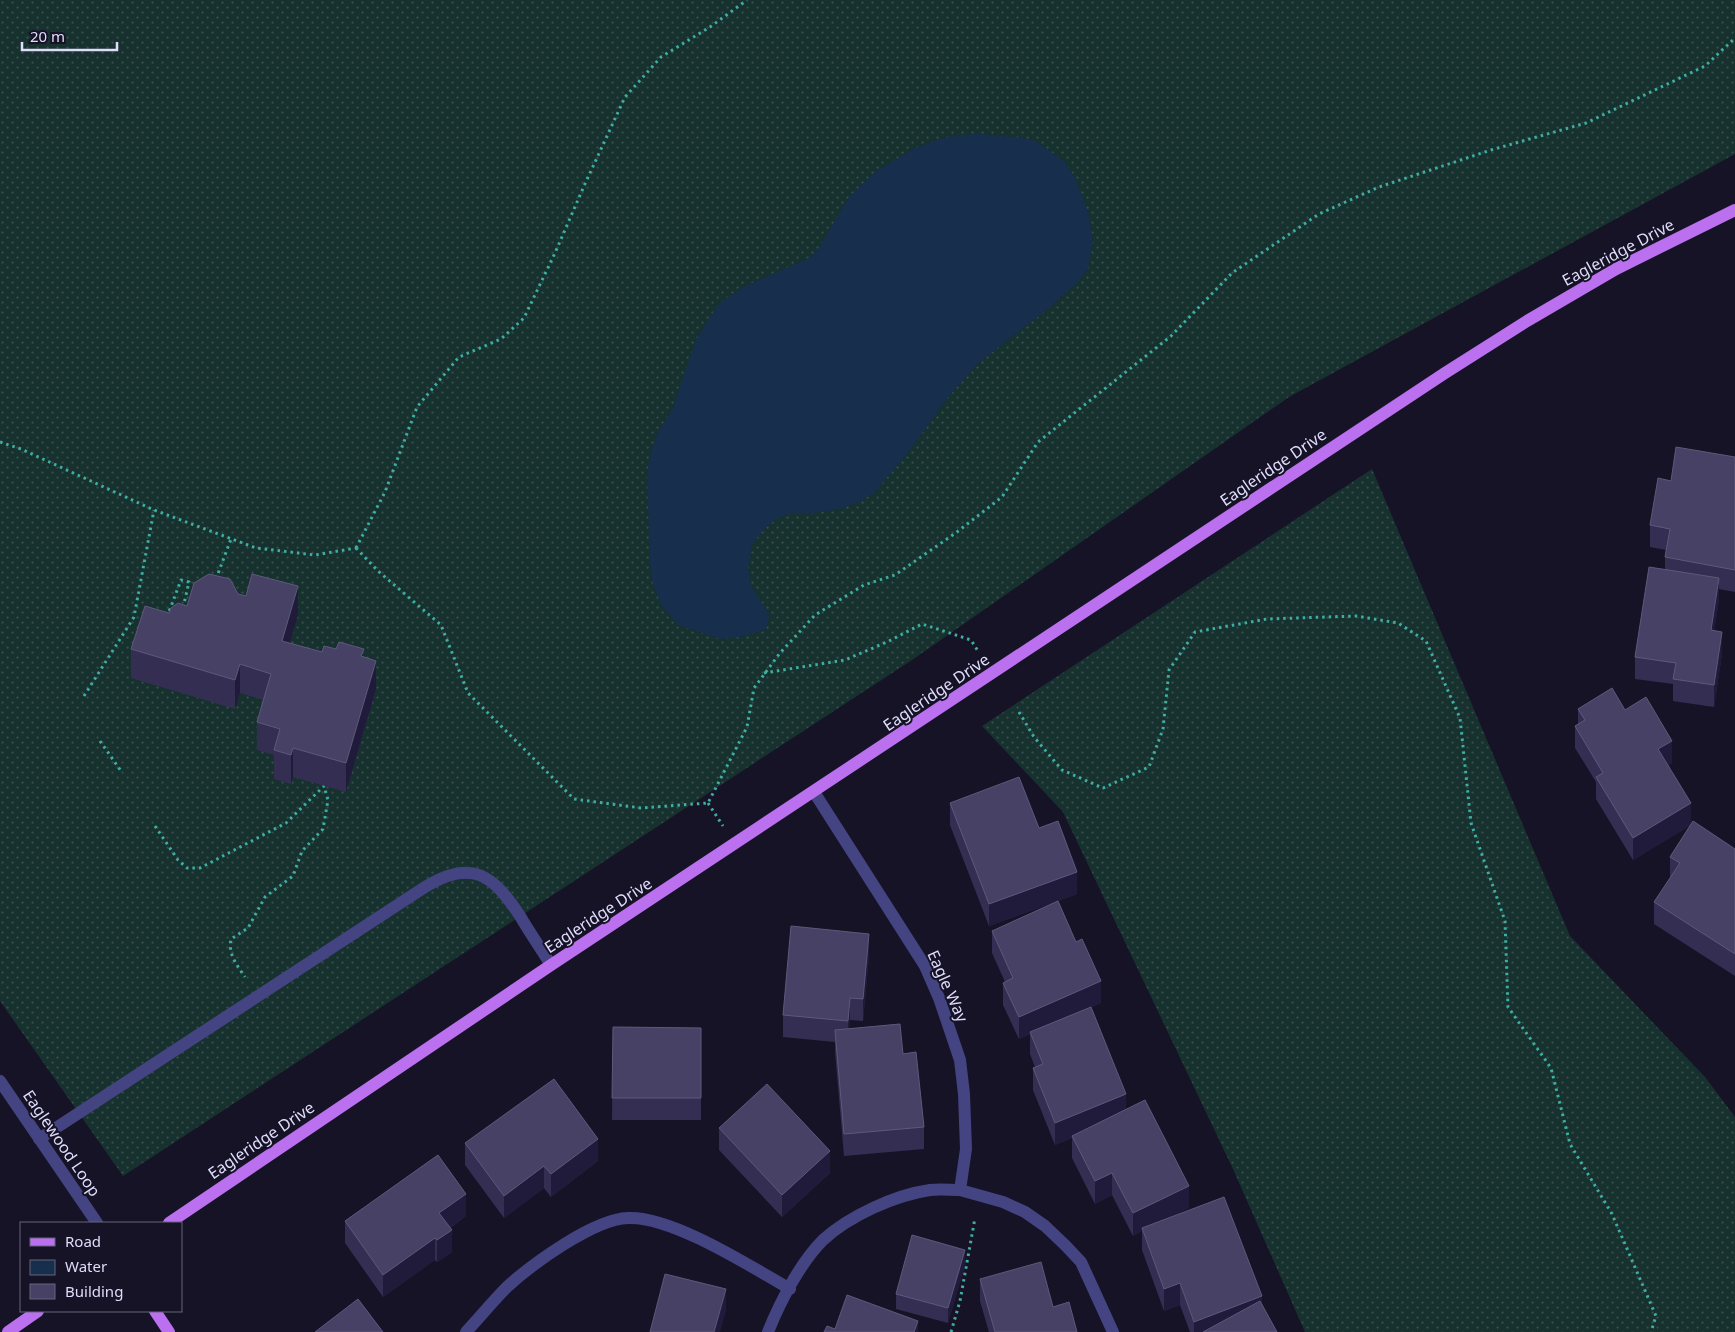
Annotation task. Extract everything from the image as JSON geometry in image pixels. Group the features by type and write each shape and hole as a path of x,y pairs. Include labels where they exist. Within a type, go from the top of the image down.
{"main road":[{"name":"Eagleridge Drive","path":"170,1222 551,965 1437,378 1519,326 1616,269 1735,210"},
{"path":"8,1332 37,1312"},
{"path":"156,1312 169,1332"}],"street":[{"name":"Eagle Way","path":"814,792 925,966 939,998 960,1060 964,1094 966,1149 960,1190"},
{"path":"39,1139 436,880 462,872 475,874 491,880 502,890 551,965"},
{"name":"Eaglewood Loop","path":"0,1081 95,1222"},
{"path":"768,1332 775,1315 804,1263 824,1240 850,1221 905,1195 932,1190 960,1190 1003,1202 1024,1212 1045,1226 1081,1262 1113,1332"},
{"path":"466,1332 507,1287 528,1269 588,1230 606,1222 627,1218 647,1220 690,1235 790,1289"}],"path":[{"path":"356,548 385,492 417,407 459,356 501,339 524,318 625,97 661,57 710,27 747,0"},
{"path":"356,548 378,571 441,625 468,693 574,799 640,808 708,803 747,727 754,688 763,673 815,615 864,585 895,575 1002,498 1038,442 1172,336 1232,274 1319,214 1379,187 1491,150 1586,123 1705,66 1735,38"},
{"path":"0,442 21,449 154,510 256,548 315,555 356,548"},
{"path":"84,696 134,617 154,510"},
{"path":"215,582 231,538"},
{"path":"166,621 181,580 189,582 181,614"},
{"path":"1019,712 1034,737 1062,770 1103,788 1149,767 1163,729 1169,670 1195,632 1267,619 1356,616 1398,623 1426,642 1460,718 1471,822 1505,921 1508,1007 1551,1068 1570,1144 1612,1214 1656,1316 1651,1332"},
{"path":"134,617 141,620"},
{"path":"763,673 846,660 888,642 922,624 971,640 978,651"},
{"path":"100,741 121,771"},
{"path":"155,826 178,860 187,868 200,868 286,823 324,786 328,800 323,829 302,851 293,876 265,897 248,928 231,939 229,948 233,959 259,996"},
{"path":"950,1332 960,1301 975,1216"}],"green space":[{"path":"0,0 1735,0 1735,154 1289,397 912,660 123,1176 0,1001"},
{"path":"1372,469 1570,936 1705,1077 1735,1117 1735,1332 1305,1332 1233,1169 1063,812 982,726"}],"water":[{"path":"981,134 1036,141 1065,162 1076,179 1089,215 1093,242 1088,268 1079,281 1048,309 978,363 949,396 910,450 874,493 859,502 839,509 808,514 788,514 776,519 764,529 752,545 748,569 751,585 769,614 765,630 740,637 721,639 678,625 662,606 653,585 650,565 647,473 652,448 660,428 672,410 696,340 717,306 728,297 745,286 811,257 849,197 875,172 913,149 939,139"}],"building":[{"path":"1676,447 1735,457 1735,570 1665,557 1670,529 1650,525 1658,478 1671,481"},
{"path":"1649,567 1719,578 1711,630 1722,632 1714,685 1673,679 1676,663 1635,657"},
{"path":"209,574 230,579 238,594 246,596 252,574 298,586 282,641 322,652 324,646 336,649 339,642 364,649 361,656 376,661 346,763 293,748 291,755 274,750 280,729 257,722 271,674 240,664 235,680 131,649 145,606 169,613 171,608 178,603 187,606 194,583"},
{"path":"1612,688 1625,710 1646,697 1672,741 1658,749 1691,803 1633,838 1596,777 1603,773 1575,726 1585,720 1578,709"},
{"path":"1019,777 1039,828 1058,821 1077,872 989,904 950,803"},
{"path":"1693,821 1735,849 1735,954 1654,902 1680,863 1670,857"},
{"path":"1058,901 1076,942 1082,939 1101,981 1019,1017 1003,983 1013,978 992,931"},
{"path":"791,926 869,934 863,999 850,998 848,1021 783,1015"},
{"path":"1091,1007 1126,1094 1055,1123 1033,1068 1043,1064 1030,1032"},
{"path":"900,1024 903,1054 916,1052 924,1127 844,1134 835,1030"},
{"path":"613,1027 701,1028 701,1098 612,1098"},
{"path":"554,1079 598,1139 551,1174 544,1166 504,1196 465,1143"},
{"path":"767,1084 830,1151 782,1195 719,1128"},
{"path":"1145,1100 1189,1186 1133,1213 1112,1173 1095,1181 1072,1136"},
{"path":"438,1155 466,1194 439,1213 452,1230 437,1240 435,1238 383,1275 345,1221"},
{"path":"1224,1197 1262,1296 1194,1322 1180,1283 1164,1289 1142,1228"},
{"path":"912,1235 965,1250 948,1308 896,1294"},
{"path":"1041,1262 1053,1307 1069,1302 1077,1332 995,1332 980,1279"},
{"path":"665,1274 726,1289 714,1332 650,1332"},
{"path":"847,1295 918,1321 914,1332 824,1332 827,1326 835,1329"},
{"path":"358,1299 383,1332 315,1332"},
{"path":"1260,1301 1277,1332 1203,1332"}]}
